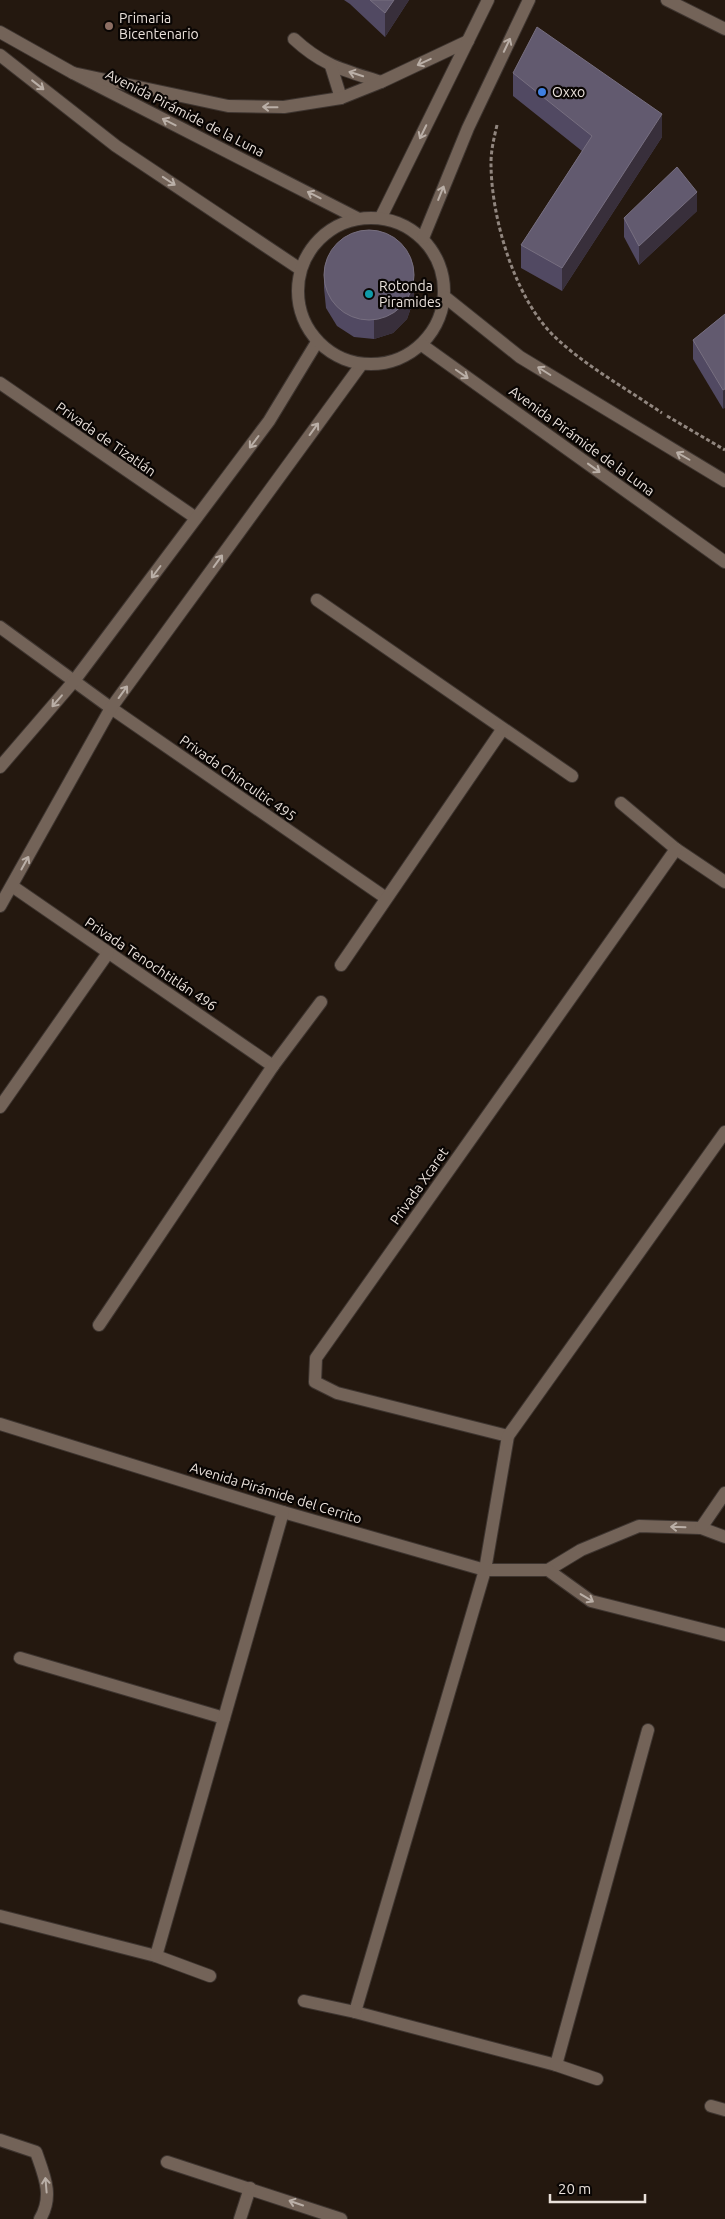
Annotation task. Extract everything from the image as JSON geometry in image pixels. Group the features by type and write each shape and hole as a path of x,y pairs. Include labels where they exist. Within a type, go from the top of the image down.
{"street":[{"path":"381,217 488,0"},
{"path":"423,238 468,128 529,0"},
{"path":"667,0 725,29"},
{"name":"Avenida Pirámide de la Luna","path":"0,32 73,73 357,218"},
{"path":"294,39 312,56 331,66 380,82"},
{"path":"73,73 228,106 284,107 341,98 468,41"},
{"path":"0,55 116,146 300,269"},
{"path":"331,66 341,98"},
{"path":"381,217 404,224 423,238 436,256 444,276 445,297 438,323 422,345 394,362 361,365 337,357 317,342 299,308 300,269 312,245 332,227 357,218 381,217"},
{"path":"445,297 520,356 725,481"},
{"path":"0,768 74,681 269,421 317,342"},
{"name":"Avenida Pirámide de la Luna","path":"422,345 725,562"},
{"path":"0,906 111,708 361,365"},
{"name":"Privada de Tizatlán","path":"0,383 196,518"},
{"path":"316,600 502,730 572,776"},
{"name":"Privada Chincultic 495","path":"0,627 111,708 386,898"},
{"path":"342,965 502,730"},
{"path":"621,803 676,848 725,882"},
{"name":"Privada Xcaret","path":"508,1436 337,1393 315,1382 316,1358 676,848"},
{"name":"Privada Tenochtitlán 496","path":"12,886 273,1066"},
{"path":"0,1108 108,953"},
{"path":"99,1325 273,1066 321,1002"},
{"path":"355,2012 485,1570 508,1436 725,1132"},
{"name":"Avenida Pirámide del Cerrito","path":"0,1424 283,1512 485,1570 548,1570"},
{"path":"701,1528 725,1493"},
{"path":"156,1956 283,1512"},
{"path":"725,1537 701,1528 639,1526 581,1550 548,1570 590,1602 725,1635"},
{"path":"20,1658 224,1718"},
{"path":"556,2066 648,1730"},
{"path":"0,1916 156,1956 210,1976"},
{"path":"304,2001 355,2012 556,2066 597,2079"},
{"path":"711,2106 725,2110"},
{"path":"0,2140 36,2152 47,2182 46,2209 40,2219"},
{"path":"167,2162 341,2219"},
{"path":"240,2219 250,2188"}],"path":[{"path":"497,125 491,162 493,198 501,236 523,295 555,337 582,360 662,414 725,450"}],"building":[{"path":"370,0 394,0 385,13"},
{"path":"537,27 662,114 562,268 521,245 592,136 513,73"},
{"path":"677,167 697,192 639,246 624,218"},
{"name":"Rotonda Piramides","path":"369,230 378,231 394,238 406,250 413,266 413,284 406,300 394,312 378,319 369,320 360,319 344,312 332,300 325,284 324,275 325,266 332,250 344,238 360,231"},
{"path":"725,314 725,389 723,390 693,340"}],"place":[{"name":"Primaria Bicentenario","path":"109,26"},
{"name":"Oxxo","path":"542,92"},
{"name":"Rotonda Piramides","path":"369,294"}]}
